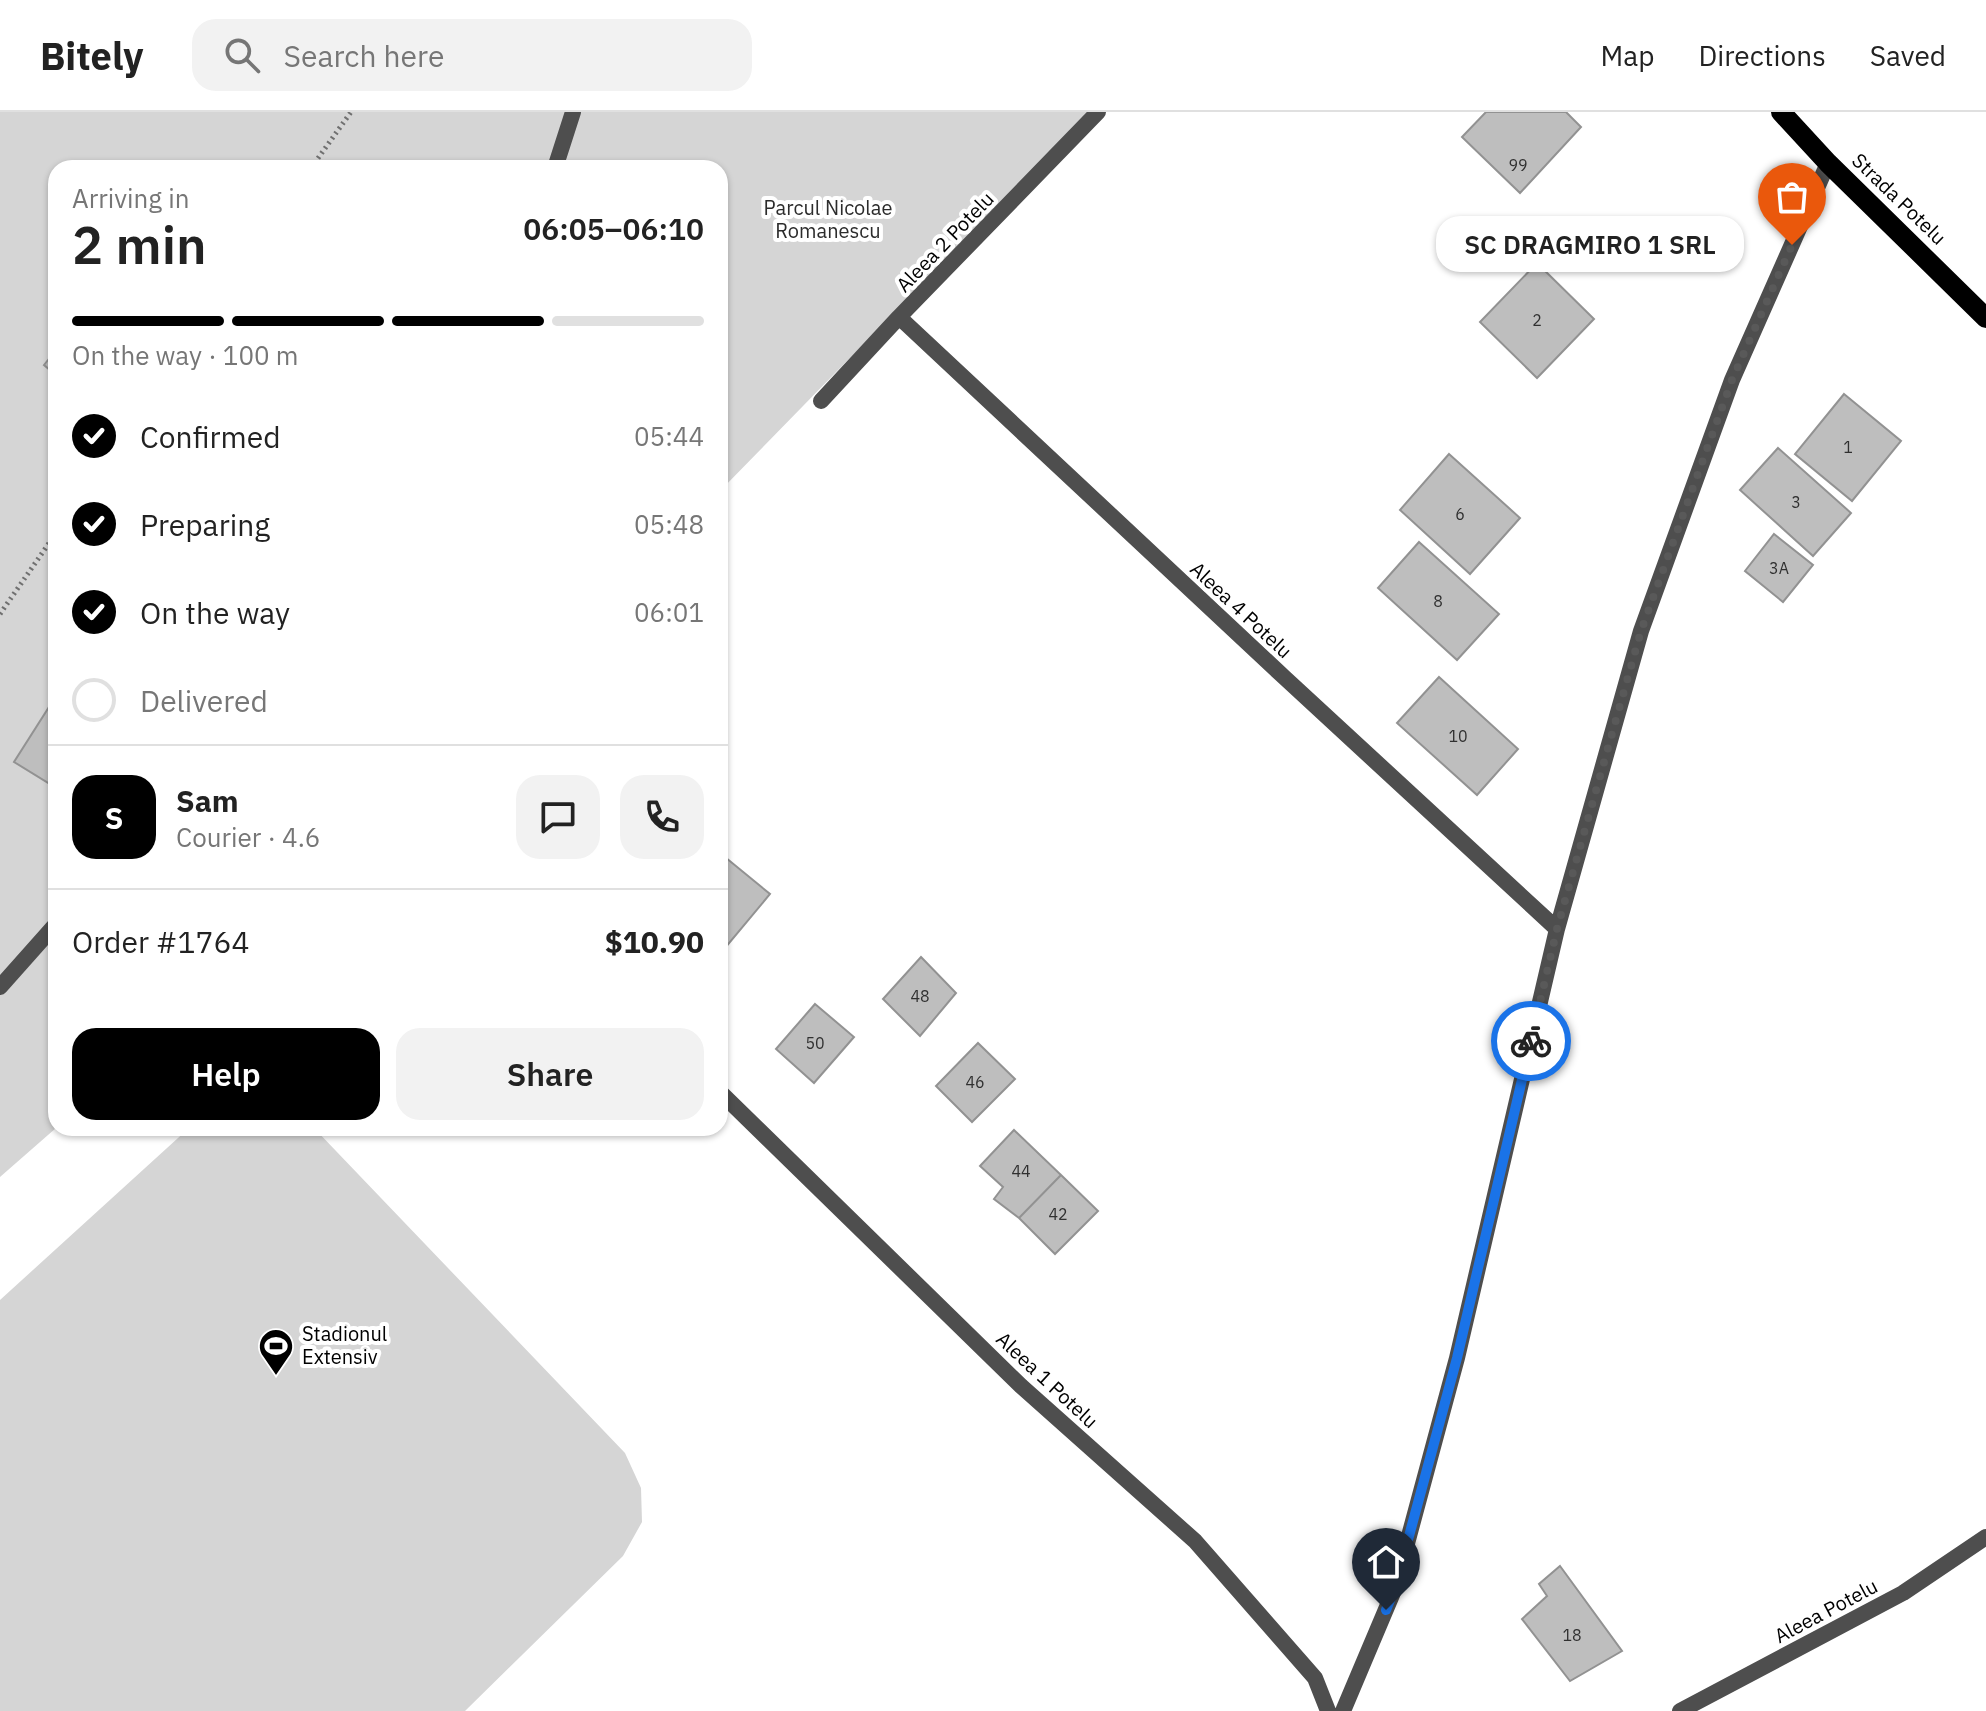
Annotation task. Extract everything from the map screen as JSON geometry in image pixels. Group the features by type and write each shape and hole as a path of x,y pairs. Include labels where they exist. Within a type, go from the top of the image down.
{"main road":[{"name":"Strada Potelu","path":"1781,112 1828,163 1986,318"}],"street":[{"path":"558,160 573,112"},
{"name":"Aleea 2 Potelu","path":"821,401 1098,112"},
{"path":"1343,1711 1400,1573 1457,1358 1557,929 1641,631 1732,380 1828,163"},
{"name":"Aleea 4 Potelu","path":"899,317 1557,929"},
{"path":"0,987 48,933"},
{"name":"Aleea 1 Potelu","path":"728,1100 1021,1386 1195,1541 1315,1678 1328,1711"},
{"name":"Aleea Potelu","path":"1680,1711 1903,1593 1986,1537"}],"path":[{"path":"317,160 351,112"},
{"path":"0,614 48,545"}],"green space":[{"name":"Parcul Nicolae Romanescu","path":"0,112 1090,112 728,483 728,160 48,160 48,1135 0,1177"},
{"name":"Stadionul Extensiv","path":"180,1136 322,1136 625,1453 641,1488 642,1522 623,1556 465,1711 0,1711 0,1300"}],"building":[{"path":"1486,112 1566,112 1581,127 1520,193 1462,137"},
{"path":"1537,263 1594,319 1537,378 1480,322"},
{"path":"1844,394 1901,441 1852,501 1795,454"},
{"path":"1778,448 1851,513 1813,556 1740,490"},
{"path":"1449,454 1520,518 1470,574 1400,510"},
{"path":"1774,534 1813,565 1783,602 1745,571"},
{"path":"1419,542 1499,614 1457,660 1378,588"},
{"path":"1439,677 1518,749 1477,795 1397,723"},
{"path":"48,709 48,783 14,762"},
{"path":"728,860 770,894 728,944"},
{"path":"921,957 956,993 920,1036 883,999"},
{"path":"815,1004 854,1037 814,1083 776,1049"},
{"path":"978,1043 1015,1079 972,1122 936,1086"},
{"path":"1014,1130 1061,1175 1019,1218 994,1199 1003,1187 980,1166"},
{"path":"1061,1175 1098,1211 1055,1254 1019,1218"},
{"path":"1560,1566 1622,1651 1570,1681 1522,1619 1547,1596 1539,1584"}],"way so far":[{"path":"1531,1041 1557,929 1641,631 1732,380 1792,245"}],"place":[{"name":"SC DRAGMIRO 1 SRL","path":"1792,245"},
{"name":"Stadionul Extensiv","path":"276,1377"}],"route":[{"path":"1386,1610 1395,1588 1457,1358 1531,1041"}]}
